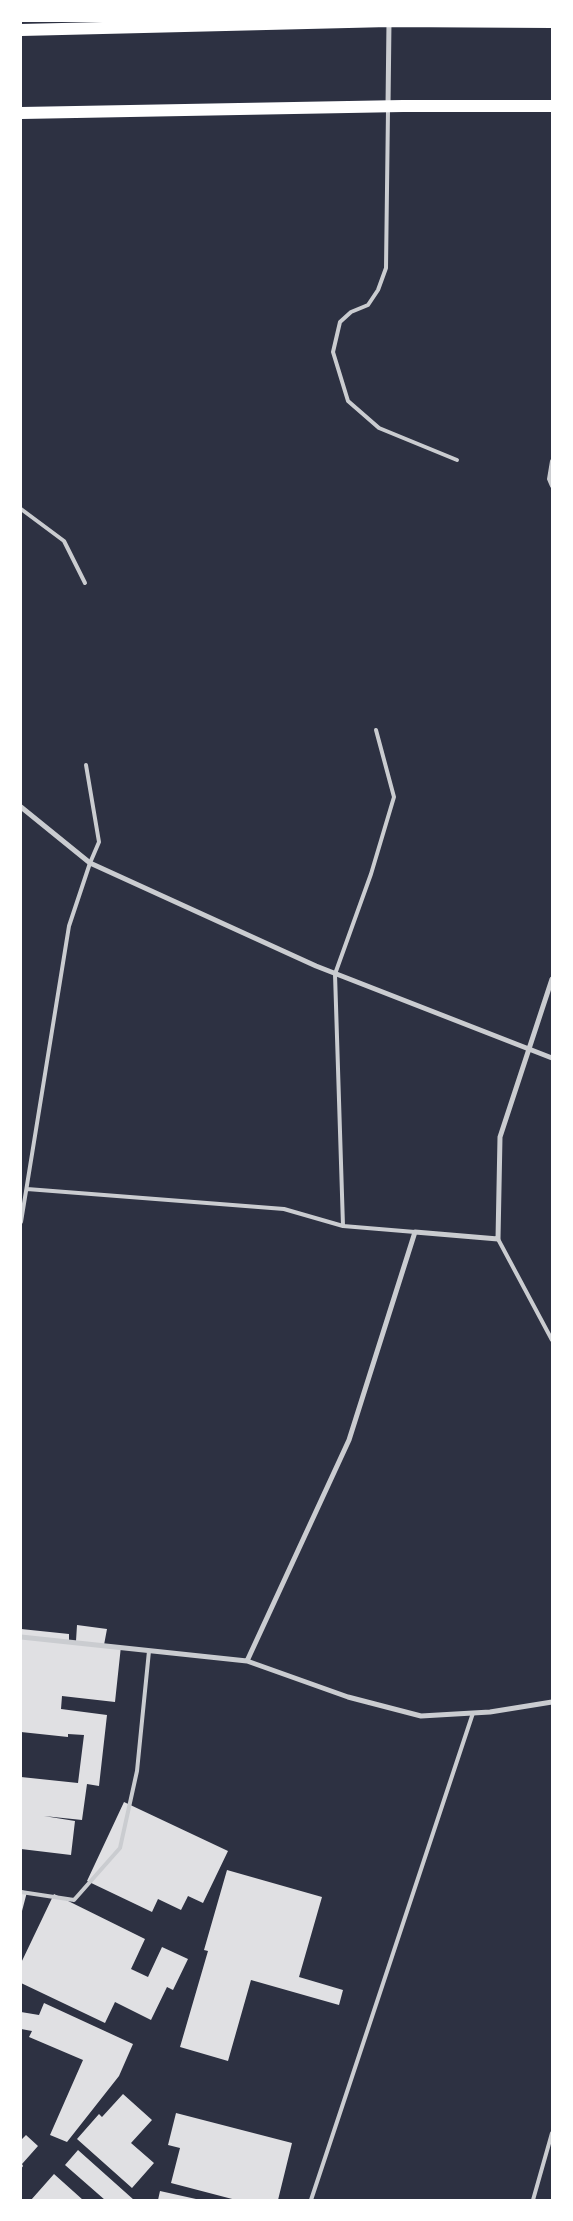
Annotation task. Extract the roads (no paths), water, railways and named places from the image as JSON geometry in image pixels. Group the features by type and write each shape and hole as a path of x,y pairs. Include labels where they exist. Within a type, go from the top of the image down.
{"main road":[{"path":"21,30 389,21 552,22"},
{"path":"21,113 388,106 552,106"}],"street":[{"path":"388,106 389,21"},
{"path":"21,807 90,863 335,974 527,1050 552,1058"},
{"path":"247,1661 350,1440 415,1232 498,1239 500,1138 527,1050 552,979"},
{"path":"21,1638 247,1661 348,1697 421,1716 472,1713 552,1702"}],"lane":[{"path":"388,106 386,268 378,290 368,305 351,312 340,322 334,352 348,401 379,428 457,460"},
{"path":"552,461 549,479 552,486"},
{"path":"21,510 64,541 85,583"},
{"path":"343,1226 335,974 371,874 394,797 376,730"},
{"path":"21,1222 69,926 99,842 86,765"},
{"path":"26,1189 284,1209 343,1226 415,1232"},
{"path":"498,1239 552,1340"},
{"path":"21,1892 74,1900 120,1848 138,1771 148,1651"},
{"path":"311,2200 472,1713"},
{"path":"533,2200 552,2133"}]}
